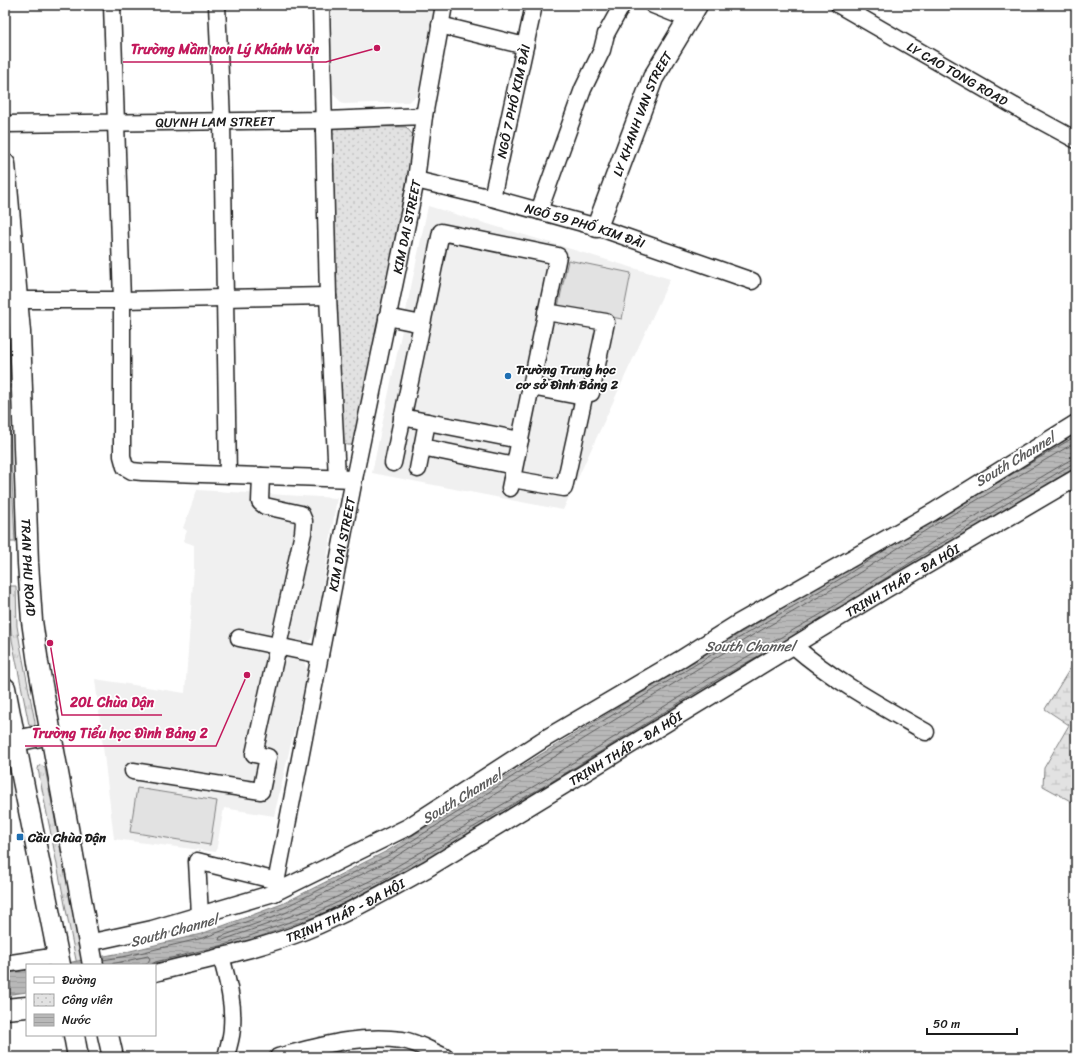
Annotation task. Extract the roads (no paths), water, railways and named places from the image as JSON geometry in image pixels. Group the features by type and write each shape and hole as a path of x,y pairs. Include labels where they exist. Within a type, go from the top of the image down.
{"main road":[{"name":"LY KHANH VAN STREET","path":"597,227 653,78 692,12"},
{"name":"TRAN PHU ROAD","path":"5,164 11,301 20,332 28,563 34,645 90,953"},
{"path":"5,688 59,960"},
{"path":"15,741 51,734"},
{"path":"5,1009 26,1007"},
{"path":"74,1036 78,1057"},
{"path":"108,1036 113,1057"}],"street":[{"path":"112,5 122,300 122,456 125,467 132,471 142,472 354,479"},
{"path":"217,5 222,121 228,475"},
{"path":"321,5 325,120 328,296 337,478"},
{"name":"KIM DAI STREET","path":"276,887 354,479 416,180 424,116 444,5"},
{"name":"NGÕ 7 PHỐ KIM ĐÀI","path":"492,198 534,5"},
{"path":"539,211 583,89 602,50 606,34 622,5"},
{"path":"653,5 692,12"},
{"name":"LY CAO TONG ROAD","path":"840,5 1028,114 1076,140"},
{"path":"440,25 525,46"},
{"name":"QUYNH LAM STREET","path":"5,124 325,120 424,116"},
{"name":"NGÕ 59 PHỐ KIM ĐÀI","path":"416,180 492,198 597,227 752,281"},
{"path":"393,463 441,232 558,256 512,478"},
{"path":"11,301 328,296"},
{"path":"422,447 512,478 564,488 585,393 591,393 606,322 546,312"},
{"path":"387,317 422,324"},
{"path":"531,387 584,397"},
{"path":"402,417 520,440"},
{"path":"418,469 427,422"},
{"path":"90,953 276,887 408,827 541,741 679,660 738,623 933,512 1076,423"},
{"path":"133,771 261,791 268,756 254,754 303,533 304,521 301,514 266,506 260,502 261,476"},
{"name":"TRỊNH THÁP - ĐA HỘI","path":"156,973 263,945 305,931 367,901 427,869 885,590 1076,478"},
{"path":"239,638 320,655"},
{"path":"794,646 832,676 926,732"},
{"path":"200,915 197,861 276,887"},
{"path":"221,956 232,1009 232,1028 226,1057"},
{"path":"5,964 59,960"},
{"path":"278,1057 324,1051 340,1041 358,1039 402,1040 445,1057"}],"water":[{"name":"South Channel","path":"1076,431 1076,467 952,541 833,617 553,786 385,883 320,915 225,949 156,965 61,964 126,952 201,934 282,904 387,851 461,806 525,764 843,572 926,519"},
{"path":"26,970 26,992 5,995 5,973"}],"place":[{"name":"Trường Mầm non Lý Khánh Văn","path":"377,48"},
{"name":"Trường Trung học cơ sở Đình Bảng 2","path":"508,376"},
{"name":"20L Chùa Dận","path":"50,643"},
{"name":"Trường Tiểu học Đình Bảng 2","path":"247,675"},
{"name":"Cầu Chùa Dận","path":"20,837"}]}
